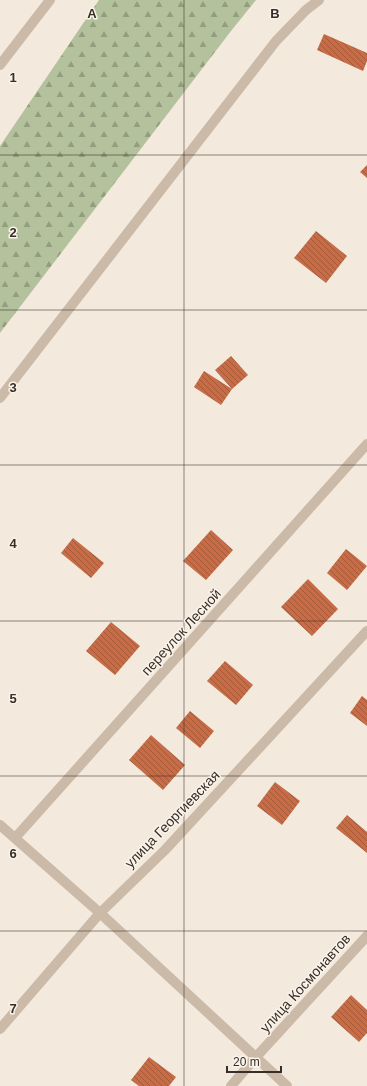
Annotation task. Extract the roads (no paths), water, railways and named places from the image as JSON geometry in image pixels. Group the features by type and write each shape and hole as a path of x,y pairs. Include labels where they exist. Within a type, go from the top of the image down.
{"street":[{"path":"0,65 50,0"},
{"path":"0,398 272,47 306,5 319,0"},
{"name":"переулок Лесной","path":"15,838 367,444"},
{"name":"улица Георгиевская","path":"0,1029 100,913 165,850 367,631"},
{"path":"0,825 100,913 288,1086"},
{"name":"улица Космонавтов","path":"231,1086 367,936"}]}
